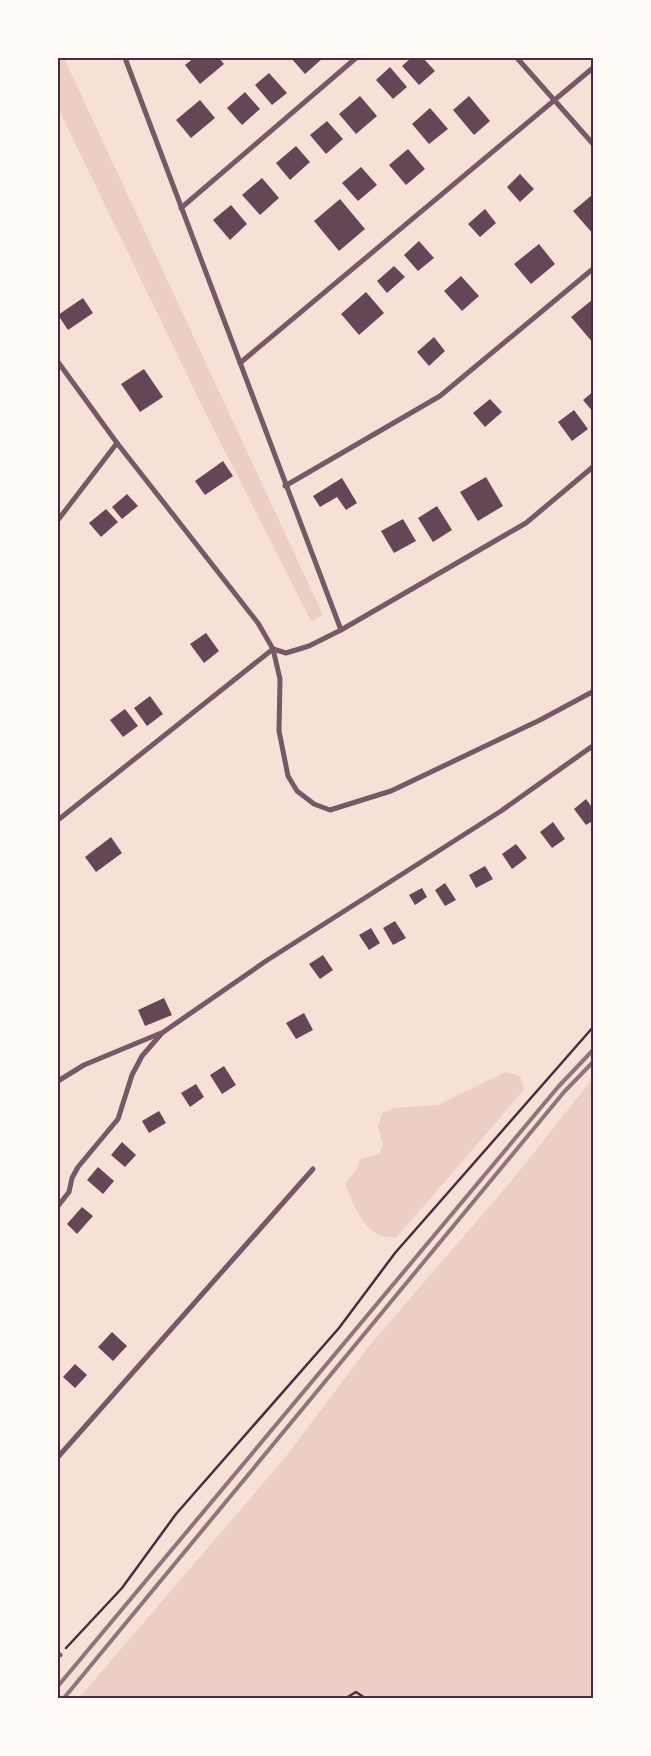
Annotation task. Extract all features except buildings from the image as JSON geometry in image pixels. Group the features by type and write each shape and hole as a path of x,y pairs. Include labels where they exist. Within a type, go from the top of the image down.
{"street":[{"path":"125,58 285,486 341,630"},
{"path":"181,208 356,58"},
{"path":"517,58 594,145"},
{"path":"240,363 594,66"},
{"path":"285,486 440,396 594,268"},
{"path":"58,362 117,443 242,600 272,648 280,679 279,731 288,776 297,791 308,800 330,810 390,791 540,720 594,691"},
{"path":"58,520 117,443"},
{"path":"272,648 286,653 309,646 341,630 526,523 594,466"},
{"path":"58,820 272,648"},
{"path":"58,1080 84,1065 162,1033 266,961 501,811 594,745"},
{"path":"58,1206 69,1192 72,1178 78,1167 118,1119 132,1075 142,1056 162,1033"},
{"path":"58,1457 313,1169"}],"path":[{"path":"59,1655 122,1588 176,1514 339,1328 395,1253 594,1026"},
{"path":"346,1698 356,1692 365,1698"}],"shaded area":[{"path":"58,58 64,58 323,615 311,621 205,412 58,108"},
{"path":"505,1072 520,1076 524,1090 396,1238 382,1236 368,1226 358,1213 345,1183 357,1169 360,1159 379,1154 383,1145 378,1127 382,1113 394,1108 438,1105"},
{"path":"593,1078 593,1698 79,1698 284,1459 369,1346 513,1179"}],"railway":[{"path":"58,1686 558,1087 594,1049"},
{"path":"64,1698 564,1092 594,1061"}]}
